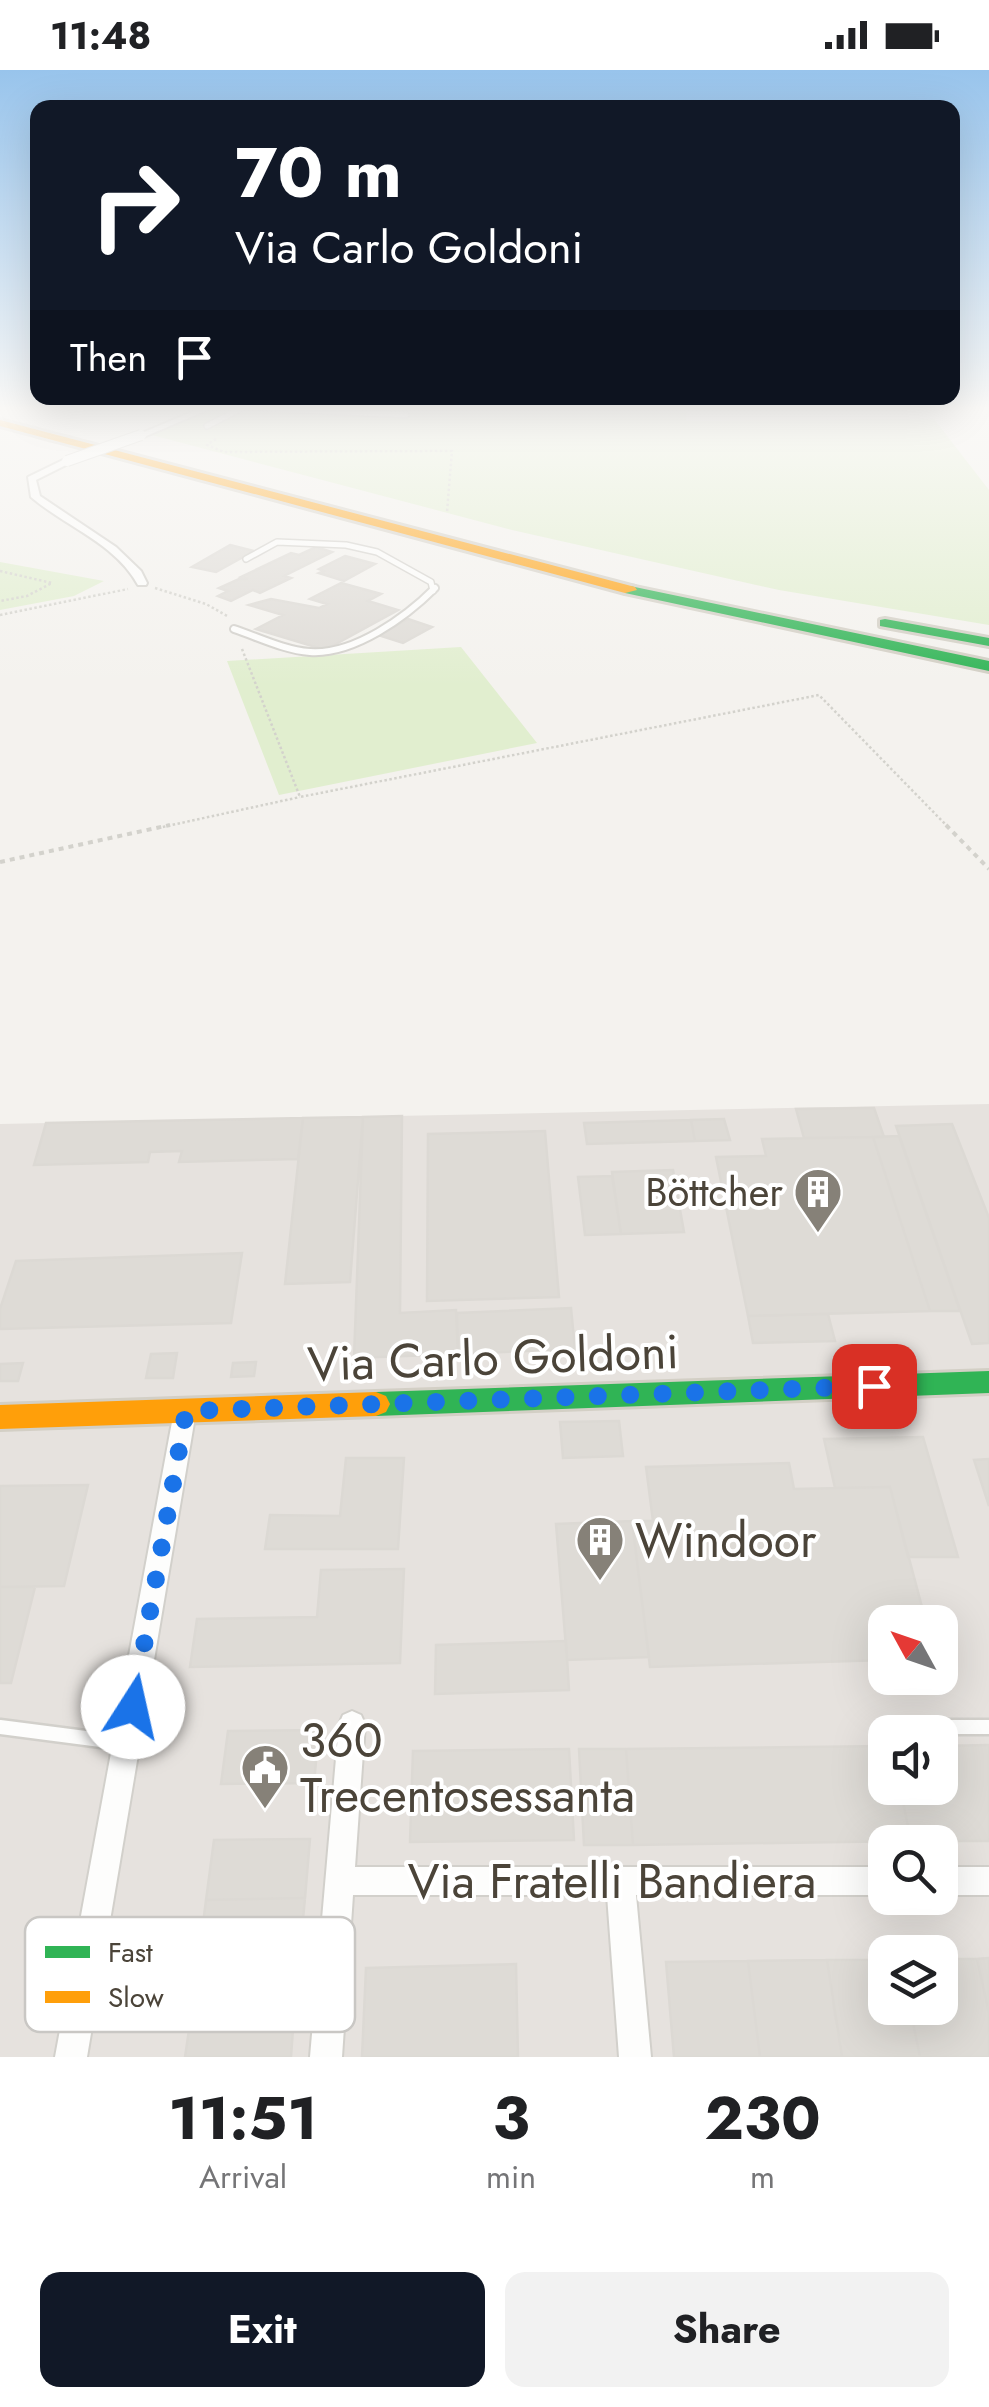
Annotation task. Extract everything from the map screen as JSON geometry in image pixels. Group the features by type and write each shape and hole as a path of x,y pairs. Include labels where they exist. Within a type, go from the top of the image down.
{"main road":[{"path":"290,501 593,582 989,667"},
{"path":"331,501 544,558 780,611 989,652"},
{"path":"780,611 836,616 989,642"},
{"name":"Via Carlo Goldoni","path":"0,1416 989,1382"}],"street":[{"path":"41,501 126,560 140,574 142,583"},
{"path":"96,1917 186,1411"},
{"path":"336,1917 352,1724"},
{"name":"Via Fratelli Bandiera","path":"339,1881 868,1881"},
{"path":"958,1881 989,1881"},
{"path":"620,1882 635,2057"},
{"path":"71,2057 75,2032"},
{"path":"326,2057 328,2032"}],"lane":[{"path":"234,630 310,652 335,651 408,611 435,589 431,582 376,552 346,545 277,542 246,559"},
{"path":"958,1727 989,1727"},
{"path":"0,1728 127,1743"}],"path":[{"path":"447,512 448,501"},
{"path":"0,571 52,583 27,596 0,601"},
{"path":"0,615 111,594 142,583 228,614 300,797"},
{"path":"0,862 300,797 819,694 989,869"}],"shaded area":[{"path":"989,1104 989,2057 0,2057 0,1124"}],"green space":[{"path":"401,501 989,501 989,625 779,590"},
{"path":"0,562 104,581 74,596 0,610"},
{"path":"461,647 537,743 279,795 227,661"}],"building":[{"path":"230,545 254,551 216,572 192,567"},
{"path":"316,547 332,552 260,593 253,590 231,601 218,596 228,591 219,588 248,579 241,577 291,553 299,555"},
{"path":"345,556 375,564 344,581 319,573 324,571 319,569"},
{"path":"341,583 381,594 368,601 398,610 325,650 256,629 283,615 249,605 271,599 319,608 327,604 310,599"},
{"path":"408,619 432,627 403,643 378,635"},
{"name":"Böttcher","path":"874,1108 884,1137 804,1138 796,1109"},
{"path":"402,1116 400,1313 456,1310 458,1354 354,1358 363,1117"},
{"path":"363,1117 350,1282 285,1284 303,1118"},
{"path":"303,1118 298,1159 179,1162 182,1151 150,1152 148,1162 34,1165 46,1123"},
{"path":"724,1119 730,1140 695,1141 691,1120"},
{"path":"691,1120 695,1141 587,1144 584,1123"},
{"path":"952,1124 989,1218 989,1343 972,1344 896,1126"},
{"path":"545,1131 559,1297 427,1301 428,1134"},
{"path":"899,1136 960,1311 930,1311 873,1137"},
{"name":"Böttcher","path":"873,1137 930,1311 748,1316 716,1157 766,1156 762,1139"},
{"path":"673,1170 684,1232 621,1234 612,1172"},
{"path":"612,1176 621,1234 585,1235 578,1177"},
{"path":"242,1253 231,1323 0,1329 0,1309 16,1261"},
{"path":"571,1308 575,1349 458,1354 457,1313"},
{"path":"828,1314 835,1341 753,1343 748,1316"},
{"path":"177,1353 173,1378 146,1378 151,1354"},
{"path":"256,1362 254,1376 231,1377 233,1363"},
{"path":"23,1363 18,1381 0,1381 0,1364"},
{"path":"619,1421 623,1456 563,1458 560,1422"},
{"path":"923,1437 958,1557 908,1557 890,1487 835,1488 824,1439"},
{"path":"346,1458 404,1458 398,1549 265,1549 270,1515 340,1516"},
{"path":"989,1459 989,1506 974,1460"},
{"path":"789,1463 794,1489 890,1487 921,1605 868,1605 868,1661 650,1667 632,1521 653,1521 646,1467"},
{"path":"88,1485 64,1586 0,1587 0,1486"},
{"name":"Windoor","path":"632,1521 649,1657 567,1660 556,1524"},
{"path":"404,1569 400,1663 190,1667 197,1619 317,1617 321,1570"},
{"path":"0,1587 35,1587 11,1683 0,1683"},
{"path":"566,1641 569,1690 435,1694 436,1645"},
{"path":"319,1730 314,1783 221,1784 228,1731"},
{"path":"989,1745 989,1841 958,1841 958,1825 908,1825 904,1805 958,1805 958,1746"},
{"path":"868,1746 868,1805 904,1805 908,1825 868,1825 868,1842 633,1845 626,1749"},
{"path":"569,1749 574,1840 410,1842 413,1751"},
{"path":"579,1749 626,1749 633,1845 584,1845"},
{"path":"310,1839 305,1898 206,1900 214,1840"},
{"path":"305,1898 303,1917 204,1917 206,1900"},
{"path":"989,1958 989,2013 977,1959"},
{"path":"958,1959 977,1959 989,2013 989,2057 920,2057 913,2025 958,2025"},
{"path":"827,1960 868,1960 868,2025 913,2025 920,2057 842,2057"},
{"path":"827,1960 842,2057 760,2057 748,1961"},
{"path":"748,1961 760,2057 674,2057 666,1962"},
{"path":"516,1964 518,2057 362,2057 366,1968"},
{"path":"189,2032 293,2032 291,2057 185,2057"}],"traffic: fast":[{"path":"630,590 989,666"},
{"path":"885,623 989,642"},
{"path":"376,1404 989,1382"}],"traffic: slow":[{"path":"293,501 630,590"},
{"path":"0,1417 376,1404"}],"place":[{"name":"Böttcher","path":"818,1234"},
{"name":"Windoor","path":"600,1582"},
{"name":"360 Trecentosessanta","path":"265,1810"}],"route":[{"path":"133,1707 186,1411 874,1386"}]}
